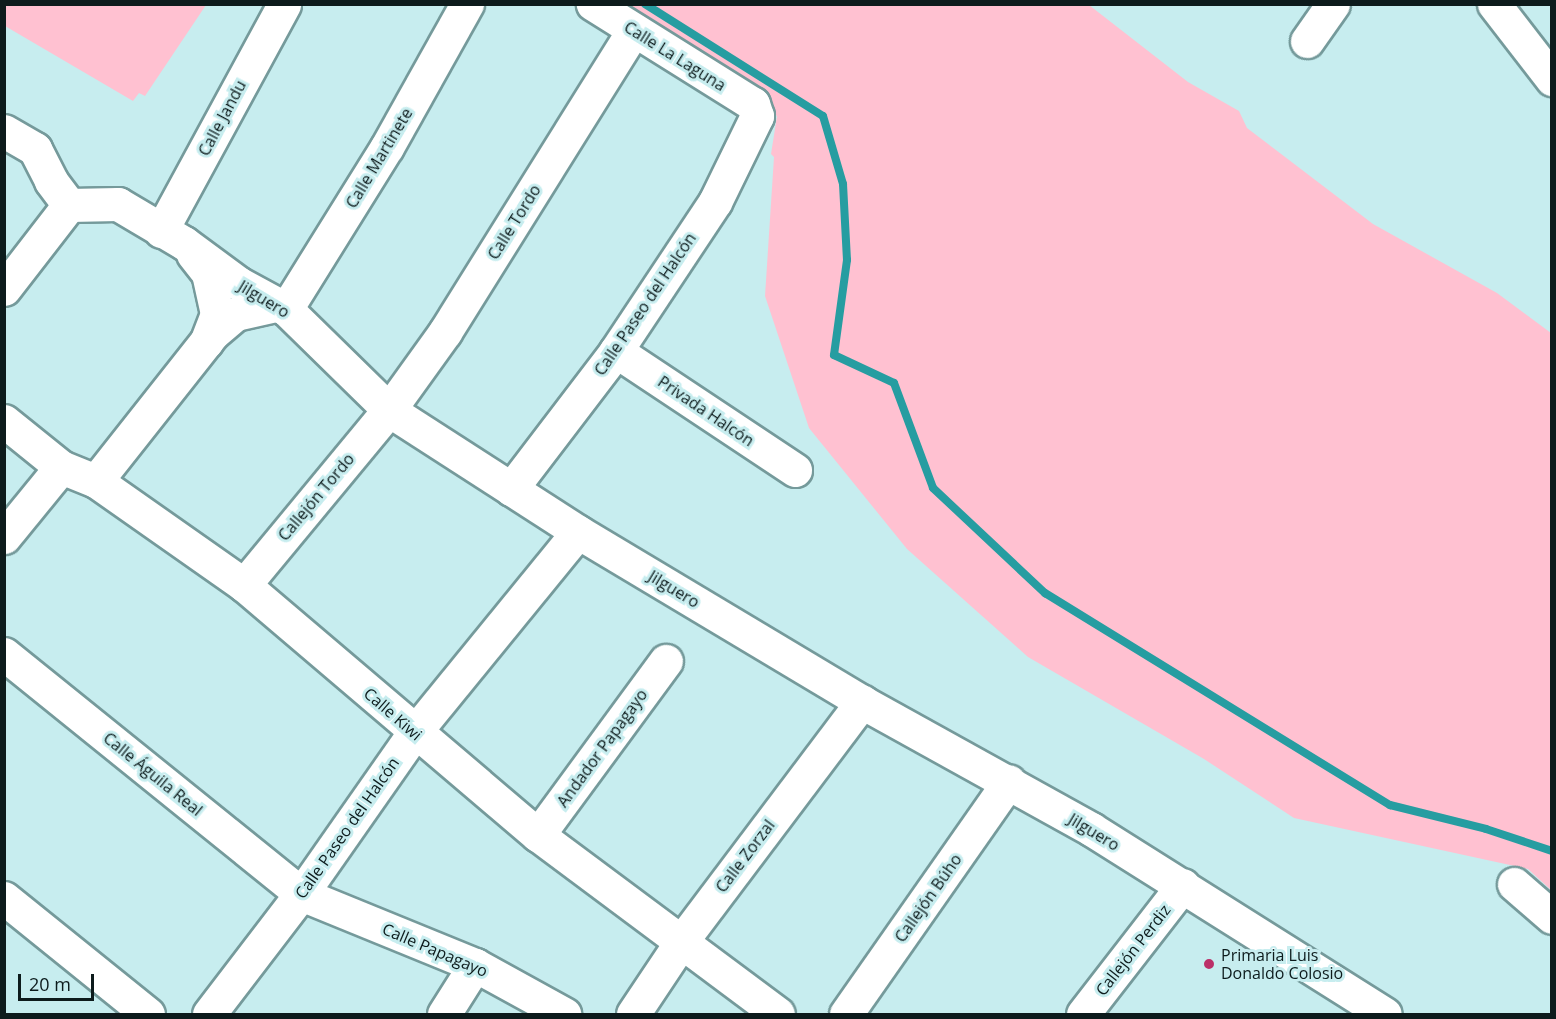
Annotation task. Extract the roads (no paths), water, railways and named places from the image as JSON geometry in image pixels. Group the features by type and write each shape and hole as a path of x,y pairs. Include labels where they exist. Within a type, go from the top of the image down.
{"street":[{"name":"Calle Jandu","path":"173,237 284,4"},
{"name":"Calle Martinete","path":"281,307 387,147 467,4"},
{"name":"Calle La Laguna","path":"593,4 756,108"},
{"path":"1307,41 1333,4"},
{"path":"1494,4 1551,79"},
{"name":"Calle Tordo","path":"389,410 445,332 634,30"},
{"name":"Calle Paseo del Halcón","path":"511,489 616,351 715,202 757,116 756,108"},
{"path":"4,130 35,149 51,181 69,205 4,289"},
{"name":"Jilguero","path":"69,205 118,204 173,237 238,283 281,307 389,410 578,532 862,702 1009,781 1183,885 1385,1014"},
{"path":"173,237 208,273 217,314 206,342"},
{"path":"96,481 206,342 236,314 281,307"},
{"name":"Privada Halcón","path":"616,351 795,470"},
{"name":"Callejón Tordo","path":"244,585 389,410"},
{"name":"Calle Kiwi","path":"4,421 62,467 96,481 244,585 414,733 538,835 778,1014"},
{"path":"4,537 62,467"},
{"name":"Calle Paseo del Halcón","path":"209,1014 301,894 414,733 578,532"},
{"name":"Calle Águila Real","path":"4,654 301,894"},
{"name":"Andador Papagayo","path":"538,835 666,661"},
{"name":"Calle Zorzal","path":"633,1014 681,942 862,702"},
{"name":"Callejón Búho","path":"846,1014 1009,781"},
{"path":"1514,884 1551,917"},
{"name":"Callejón Perdiz","path":"1083,1014 1183,885"},
{"name":"Calle Papagayo","path":"301,894 475,965 564,1014"},
{"path":"4,898 148,1014"},
{"path":"444,1014 475,965"}],"waterway":[{"path":"645,4 823,116 843,184 847,260 834,355 894,383 933,488 1045,593 1390,805 1486,829 1552,851"}],"place":[{"name":"Primaria Luis Donaldo Colosio","path":"1209,964"}]}
